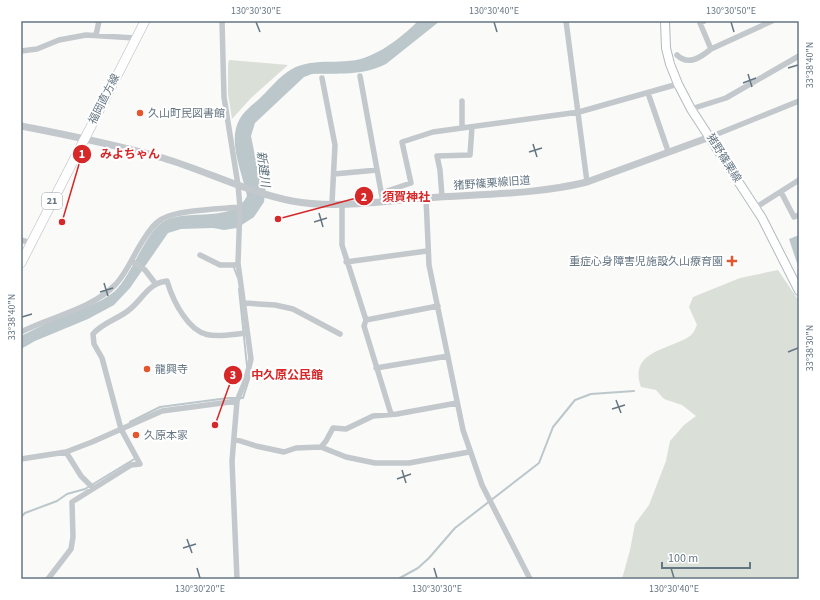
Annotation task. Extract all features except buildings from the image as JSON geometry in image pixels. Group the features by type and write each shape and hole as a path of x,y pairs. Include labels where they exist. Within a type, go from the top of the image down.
{"main road":[{"name":"福岡直方線","path":"21,263 145,21"},
{"name":"猪野篠栗線","path":"665,21 668,56 678,84 691,109 762,218 799,291"}],"street":[{"path":"96,35 100,21"},
{"path":"222,21 224,97 240,207 238,265 244,303 246,333 251,359 246,379 237,401 232,461 237,579"},
{"path":"566,21 587,182"},
{"path":"704,21 700,23 711,49"},
{"path":"677,55 683,61 689,62 705,54 711,49 772,21"},
{"path":"21,51 37,49 59,40 96,35 135,38"},
{"path":"691,109 726,98 799,56"},
{"path":"360,76 382,201"},
{"path":"322,78 335,145 332,203"},
{"path":"381,193 411,183 402,142 433,132 579,112 678,84"},
{"path":"648,93 668,151"},
{"path":"462,101 462,128"},
{"path":"710,137 799,101"},
{"name":"猪野篠栗線旧道","path":"21,126 84,138 163,158 270,196 294,201 342,204 528,192 566,187 587,182 668,151 710,137"},
{"path":"442,197 437,156 470,155 472,127"},
{"path":"334,174 377,170"},
{"path":"755,208 799,180"},
{"path":"781,192 794,217 799,215"},
{"path":"426,198 427,251 457,403 469,452 491,505 530,579"},
{"path":"342,204 342,245 346,262 366,320 364,326 391,414"},
{"path":"21,332 92,302 116,284 155,224 163,218 180,214 240,207"},
{"path":"21,240 31,243"},
{"path":"346,262 427,251"},
{"path":"200,255 220,265 238,265"},
{"path":"132,261 145,270 155,283"},
{"path":"48,579 71,549 73,537 72,502 131,465 140,464 121,429 102,358 94,344 93,334 128,311 155,283 167,281 172,298 191,327 196,331 218,336 246,333"},
{"path":"244,303 275,305 293,309 340,334"},
{"path":"366,320 438,306"},
{"path":"376,368 448,356"},
{"path":"21,459 66,452 162,411 237,401"},
{"path":"321,447 333,428 346,429 373,416 457,403"},
{"path":"234,439 256,446 284,452 296,448 321,447 346,457 375,463 409,463 469,452"},
{"path":"66,452 81,476 93,488"}],"shaded area":[{"path":"418,21 440,21 386,64 377,68 340,74 312,74 304,77 255,123 251,136 257,166 266,185 264,202 254,217 237,228 224,230 213,228 181,229 168,233 130,288 114,305 88,319 35,341 21,349 21,336 57,318 95,304 115,291 121,284 152,232 166,220 187,215 222,213 233,210 241,204 247,196 235,149 236,128 240,118 246,111 283,75 301,65 310,63 350,61 369,56 395,41"},
{"path":"229,60 288,65 251,98 232,119 228,94"},
{"path":"799,235 799,269 789,239"},
{"path":"778,270 799,301 799,579 622,579 635,524 649,505 666,461 670,441 684,425 696,416 682,405 664,399 656,390 641,387 639,375 640,366 645,359 653,353 681,341 692,334 697,325 689,307 693,297 740,278"}],"waterway":[{"path":"234,268 238,278"},
{"path":"239,289 247,366"},
{"path":"130,422 160,407 228,398 243,398 250,376 249,374"},
{"path":"398,579 418,568 429,558 455,528 539,463 553,427 575,400 591,394 634,391"},
{"path":"21,517 25,513 57,501 67,494 85,489 136,458"}],"place":[{"name":"久山町民図書館","path":"140,113"},
{"name":"須賀神社","path":"278,219"},
{"name":"みよちゃん","path":"62,222"},
{"name":"重症心身障害児施設久山療育園","path":"732,261"},
{"name":"龍興寺","path":"147,369"},
{"name":"中久原公民館","path":"215,425"},
{"name":"久原本家","path":"136,435"}],"water label":[{"name":"新建川","path":"263,169"}]}
